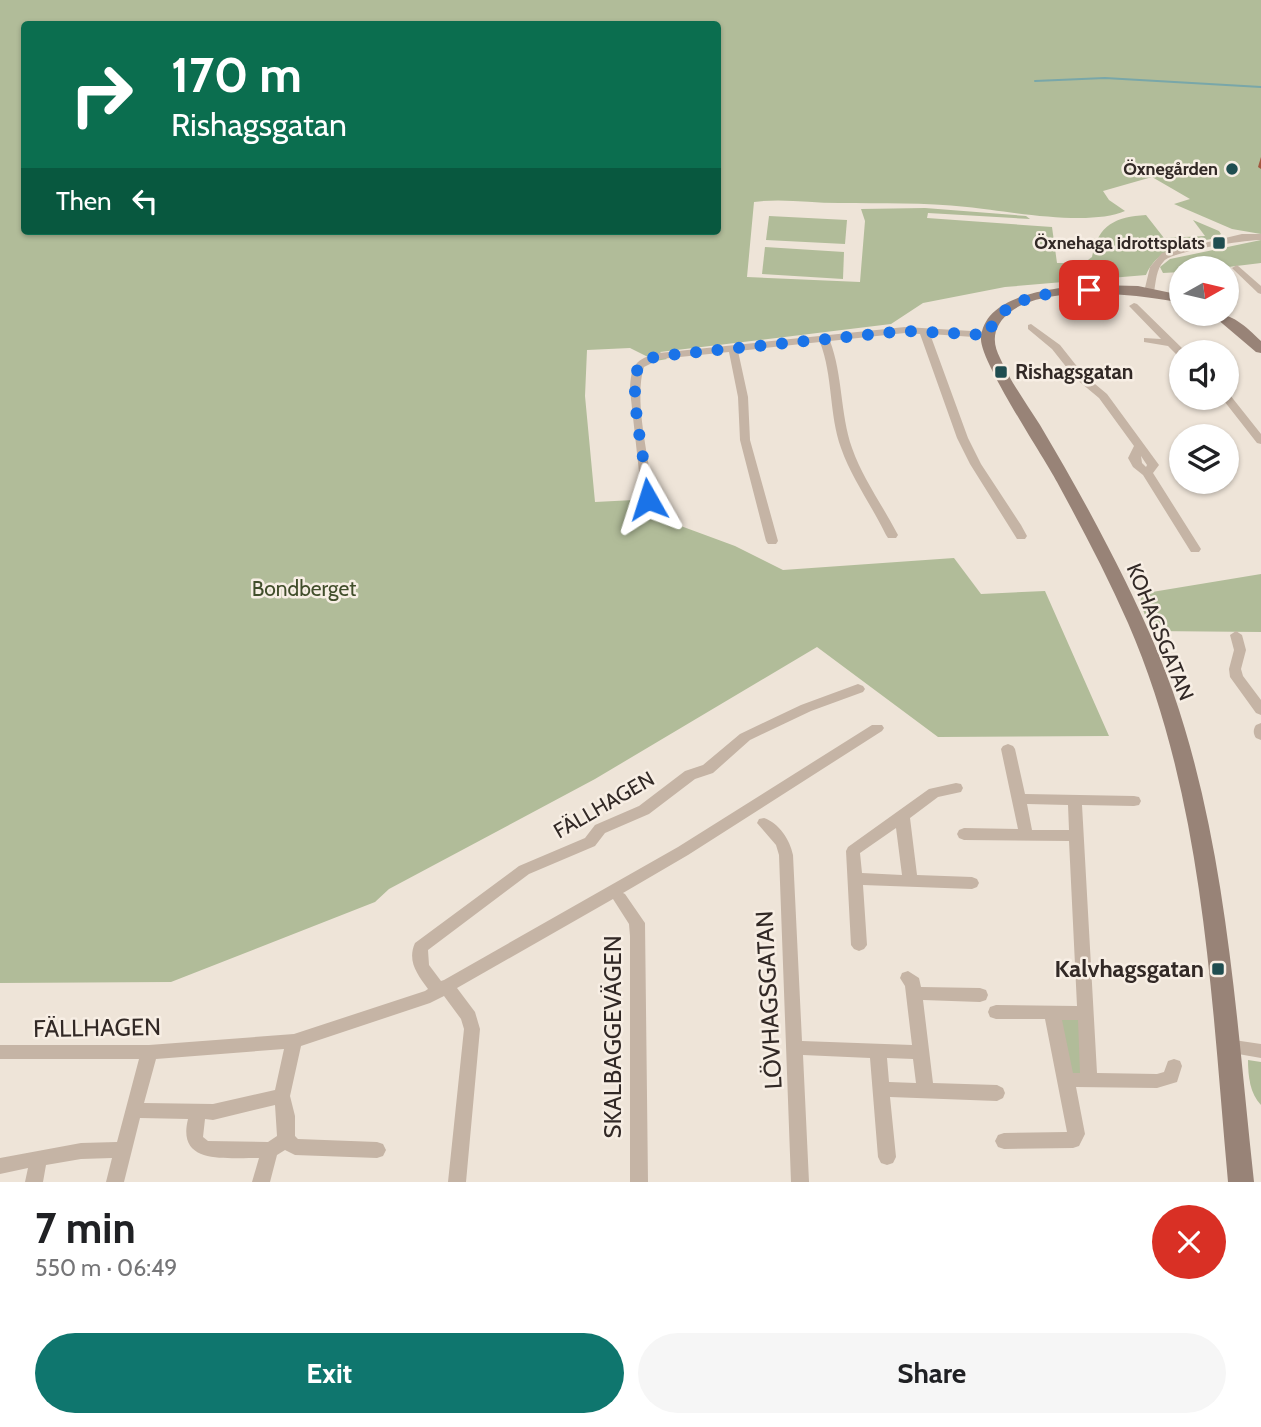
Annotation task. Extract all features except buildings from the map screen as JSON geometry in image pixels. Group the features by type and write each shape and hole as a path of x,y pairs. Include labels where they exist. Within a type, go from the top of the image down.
{"street":[{"path":"1149,292 1154,269 1158,260 1165,255 1242,237 1261,237"},
{"path":"1239,270 1261,291"},
{"path":"648,499 637,408 637,372 640,366 659,356 923,331 988,335 997,317 1010,307 1040,295 1112,289 1169,296"},
{"path":"1133,306 1169,341"},
{"path":"1236,326 1261,349"},
{"path":"1031,327 1056,347 1079,376 1103,396 1139,447 1134,458 1142,471 1147,473 1195,549"},
{"path":"923,331 936,362 945,399 971,454 1021,536"},
{"name":"KOHAGSGATAN","path":"988,335 989,349 1006,382 1096,538 1139,628 1182,754 1201,837 1241,1182"},
{"path":"824,339 833,372 846,445 858,474 892,535"},
{"path":"1148,340 1169,343"},
{"path":"733,349 743,397 745,440 772,541"},
{"path":"1236,410 1261,441"},
{"path":"1236,635 1240,650 1235,669 1237,677 1261,710"},
{"name":"FÄLLHAGEN","path":"442,988 421,967 418,958 421,947 524,870 590,842 600,829 644,810 690,775 708,769 745,737 778,724 806,708 858,689"},
{"name":"FÄLLHAGEN","path":"0,1052 149,1052 294,1041 442,988 683,851 877,728"},
{"path":"1261,728 1261,735"},
{"path":"1008,749 1026,835"},
{"path":"859,945 852,855 855,848 938,791 956,788"},
{"path":"1018,799 1134,801"},
{"path":"1075,800 1089,1080"},
{"path":"902,815 910,881"},
{"name":"LÖVHAGSGATAN","path":"764,823 783,843 786,855 800,1182"},
{"path":"964,834 1076,836"},
{"path":"854,879 972,883"},
{"name":"SKALBAGGEVÄGEN","path":"620,898 637,923 638,936 639,1182"},
{"path":"925,1091 911,986 980,995"},
{"path":"442,988 469,1017 472,1029 457,1182"},
{"path":"996,1012 1085,1013"},
{"path":"1004,1140 1073,1140 1076,1134 1052,1013"},
{"path":"261,1182 278,1145 286,1116 282,1096 294,1041"},
{"path":"1227,1046 1261,1051"},
{"path":"796,1048 920,1052"},
{"path":"878,1050 887,1157"},
{"path":"115,1182 149,1052"},
{"path":"1066,1080 1157,1081 1171,1077 1174,1066"},
{"path":"881,1089 997,1093"},
{"path":"134,1110 198,1113 282,1096"},
{"path":"198,1113 193,1133 198,1146 205,1149 278,1145 377,1150"},
{"path":"0,1166 60,1154 124,1150"},
{"path":"34,1182 39,1158"}],"green space":[{"name":"Bondberget","path":"0,0 1261,0 1261,234 1232,229 1174,204 1190,199 1152,177 1103,191 1109,200 1125,211 1091,218 935,204 754,202 747,277 860,282 865,221 861,209 925,208 1026,216 1030,219 928,213 927,218 1052,227 1057,263 1084,263 1092,257 1104,230 1117,221 1135,216 1146,215 1164,238 1205,236 1193,220 1221,234 1216,238 1166,252 1151,265 1146,275 1005,287 923,303 891,324 660,352 667,359 656,361 630,348 587,350 585,396 595,502 634,500 651,515 735,546 783,570 954,558 981,594 1045,591 1109,736 938,737 817,647 595,779 389,889 375,902 171,982 0,983"},
{"path":"769,216 847,220 845,244 766,240"},
{"path":"1261,240 1261,263 1239,266 1239,256 1184,256"},
{"path":"765,247 844,252 843,279 762,274"},
{"path":"1169,260 1169,273 1163,273 1160,267"},
{"path":"1261,574 1261,632 1151,631 1140,602 1142,594"},
{"path":"1060,1018 1079,1020 1083,1074 1072,1076"},
{"path":"1248,1060 1261,1062 1261,1105 1250,1084"}],"waterway":[{"path":"1035,81 1105,78 1261,87"}],"place":[{"name":"Öxnegården","path":"1232,169"},
{"name":"Öxnehaga idrottsplats","path":"1219,243"},
{"name":"Rishagsgatan","path":"1001,372"},
{"name":"Kalvhagsgatan","path":"1218,969"}],"route":[{"path":"648,499 637,408 637,372 645,361 659,356 905,331 988,335 997,317 1025,300 1040,295 1089,290"}]}
